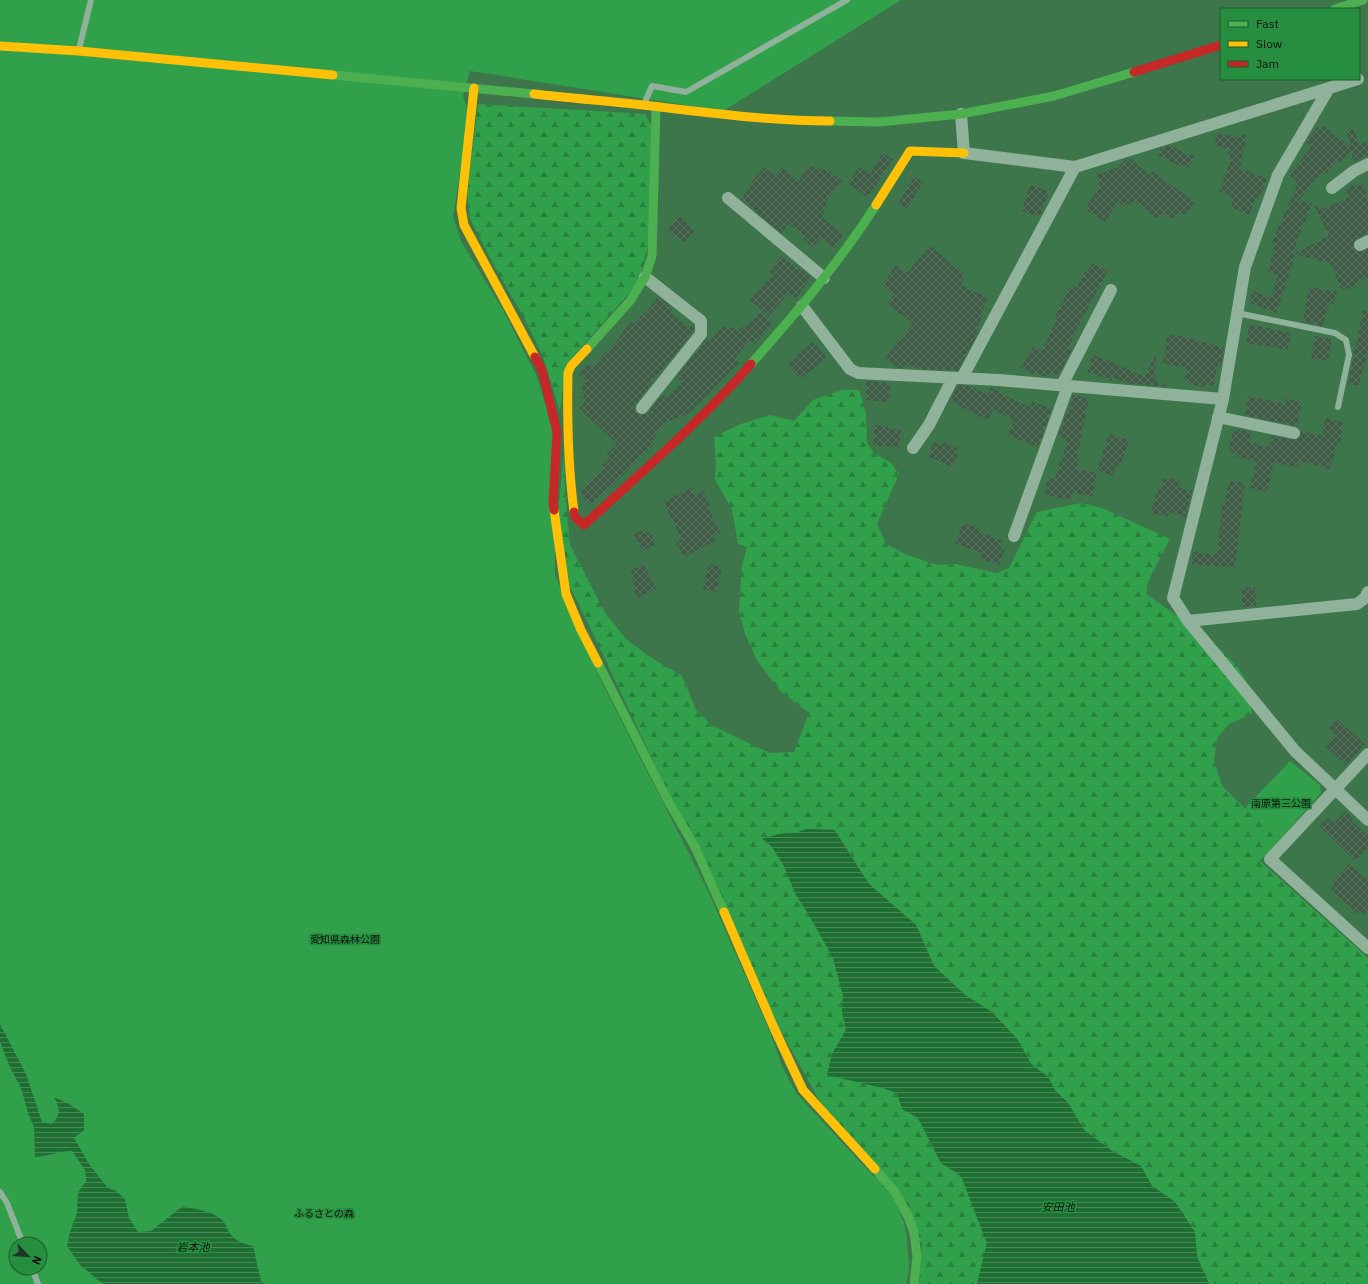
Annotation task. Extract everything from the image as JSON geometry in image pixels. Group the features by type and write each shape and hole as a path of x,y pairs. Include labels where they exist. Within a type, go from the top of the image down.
{"street":[{"path":"1338,8 1363,0"},
{"path":"0,46 79,51 474,88 644,105 723,115 797,121 880,122 961,114 1054,96 1220,45"},
{"path":"474,88 460,208 464,225 542,370 562,432 575,517 584,525 654,461 735,382 802,306 855,238 910,151 964,153 1075,167 1355,80"},
{"path":"1329,88 1278,175 1245,267 1223,399 1173,598 1188,621 1294,751 1368,820"},
{"path":"656,107 652,256 645,277 630,301 570,366 568,373 553,503 566,594 581,630 668,801 695,847 774,1028 803,1090 895,1192 908,1216 914,1232 917,1256 914,1284"},
{"path":"961,114 964,153"},
{"path":"1332,188 1354,171 1368,164"},
{"path":"913,448 958,378 1075,167"},
{"path":"728,198 824,278"},
{"path":"642,408 702,334 701,321 645,277"},
{"path":"1014,536 1065,386 1111,290"},
{"path":"802,306 850,369 858,373 958,378 1223,399"},
{"path":"1218,417 1294,433"},
{"path":"1188,621 1357,604 1365,598 1368,592"},
{"path":"1368,754 1270,858 1368,948"}],"lane":[{"path":"79,51 91,0"},
{"path":"644,105 652,86 686,92 847,0"},
{"path":"1237,313 1335,332 1346,340 1349,355 1338,407"},
{"path":"0,1192 7,1203 20,1236"}],"green space":[{"name":"愛知県森林公園","path":"0,0 901,0 723,111 470,71 463,96 467,108 465,142 453,216 461,241 503,310 537,377 554,433 555,575 600,679 709,893 769,1030 782,1066 796,1093 889,1193 904,1222 907,1239 909,1270 906,1284 0,1284"},
{"path":"478,104 645,114 651,125 650,238 638,283 566,365 560,411 542,354 470,219 467,192"},
{"path":"842,390 859,390 866,413 867,443 874,453 891,463 899,474 877,524 886,544 905,554 937,565 956,564 996,573 1009,568 1037,512 1081,503 1102,508 1170,539 1151,575 1146,594 1209,638 1237,666 1253,692 1251,714 1229,724 1217,738 1214,760 1222,786 1261,824 1281,838 1260,861 1368,958 1368,1284 1209,1284 1197,1257 1195,1232 1175,1202 1152,1186 1141,1166 1112,1151 1084,1130 1069,1104 1055,1090 1048,1077 1031,1064 1018,1040 992,1012 965,995 934,966 916,925 869,884 835,830 807,829 795,833 779,834 762,839 772,847 783,864 796,895 833,958 843,995 842,1012 846,1030 832,1054 827,1075 883,1088 897,1093 902,1109 918,1118 941,1163 961,1175 987,1243 977,1284 919,1284 922,1244 818,1098 778,1026 570,587 558,513 564,455 565,491 570,545 604,611 625,638 647,655 682,676 696,710 713,726 770,753 794,752 809,713 781,692 758,662 745,634 739,611 742,565 747,547 738,544 732,509 715,480 716,462 714,437 741,424 770,415 794,421 813,400"},
{"name":"南原第三公園","path":"1290,761 1320,785 1321,793 1281,838 1261,824 1245,808"}],"water":[{"name":"安田池","path":"807,829 834,830 869,884 916,925 934,966 965,995 992,1012 1018,1040 1031,1064 1048,1077 1055,1090 1069,1104 1084,1130 1112,1151 1141,1166 1152,1186 1175,1202 1195,1232 1197,1257 1209,1284 977,1284 987,1243 961,1176 941,1163 918,1118 902,1109 897,1093 883,1088 827,1075 832,1054 846,1030 842,1012 843,995 833,958 796,895 783,864 767,841 762,839 779,834 795,833"},
{"name":"岩本池","path":"0,1024 26,1074 42,1122 51,1124 57,1118 58,1108 54,1097 69,1104 84,1114 84,1130 74,1138 89,1164 108,1188 116,1191 125,1199 129,1218 138,1232 151,1231 183,1206 213,1214 222,1220 230,1234 235,1239 241,1243 253,1246 261,1281 265,1284 103,1284 80,1265 67,1246 77,1213 78,1192 86,1181 85,1170 72,1151 35,1157 34,1127 28,1113 21,1088 10,1067 0,1042"}],"building":[{"path":"1323,125 1351,147 1346,130 1353,128 1360,145 1368,141 1368,155 1354,162 1351,150 1339,164 1338,159 1325,175 1322,172 1298,202 1303,200 1312,204 1292,254 1329,236 1314,205 1324,209 1349,197 1346,188 1363,183 1368,202 1368,234 1356,239 1353,245 1354,249 1359,252 1368,249 1368,277 1358,282 1359,284 1342,291 1330,262 1327,263 1295,254 1286,286 1276,313 1249,303 1253,291 1271,298 1278,275 1268,272 1275,245 1272,243 1298,182 1289,175 1312,146 1306,142 1309,137 1318,126 1321,128"},
{"path":"1217,133 1240,138 1242,134 1247,135 1240,168 1267,179 1259,198 1256,197 1249,215 1231,207 1234,198 1219,191 1231,160 1229,159 1230,157 1227,157 1229,149 1214,146"},
{"path":"1170,145 1184,153 1196,156 1188,168 1184,165 1182,167 1158,155 1160,151 1159,149"},
{"path":"882,153 893,159 868,198 848,183 859,167 870,174"},
{"path":"1130,158 1150,176 1152,171 1195,202 1185,215 1179,213 1174,219 1162,213 1157,219 1133,200 1131,205 1128,203 1126,207 1118,202 1105,222 1085,209 1100,186 1096,176 1114,168 1116,169 1126,159"},
{"path":"807,166 831,171 831,173 842,181 827,200 822,217 844,235 834,248 821,238 813,248 803,239 805,237 789,224 781,233 741,199 751,187 749,185 764,167 775,176 782,167 800,181 803,171 806,171"},
{"path":"914,176 923,182 907,209 898,204"},
{"path":"1030,185 1049,191 1040,216 1022,211"},
{"path":"679,216 695,230 683,243 667,229"},
{"path":"930,246 965,274 961,285 988,298 980,315 983,316 976,332 978,333 958,370 919,369 912,365 910,368 905,365 903,368 897,367 885,359 899,338 901,340 913,323 887,304 894,294 882,285 896,265 907,273"},
{"path":"781,256 811,278 795,299 789,293 769,316 750,300 773,275 769,271"},
{"path":"1092,263 1108,271 1076,330 1077,331 1068,347 1072,349 1059,375 1054,373 1054,375 1051,373 1049,377 1036,373 1034,375 1021,368 1033,346 1042,351 1058,317 1055,316 1071,285 1077,288 1085,271 1087,272"},
{"path":"1309,287 1337,292 1334,304 1330,303 1329,308 1327,307 1323,326 1303,322"},
{"path":"658,297 670,306 669,307 672,309 670,312 688,328 690,325 694,328 694,331 636,403 635,410 641,415 648,413 662,395 666,398 683,382 677,376 706,339 709,341 710,339 711,340 723,326 728,330 731,327 738,332 743,325 746,327 760,311 769,319 767,321 772,325 755,344 750,340 734,359 739,363 685,417 683,414 677,419 675,417 654,434 656,436 651,441 654,444 630,467 631,468 591,505 582,496 581,490 603,468 601,467 610,458 606,454 617,444 579,408 586,401 582,398 586,393 581,389 587,381 579,374 588,362 593,367 605,352 607,353 631,322 634,324 644,312 646,313"},
{"path":"1363,311 1368,311 1368,351 1359,386 1348,383"},
{"path":"1250,324 1291,333 1288,350 1246,343"},
{"path":"1167,335 1178,335 1224,348 1221,366 1218,365 1213,386 1206,384 1205,388 1189,384 1190,381 1184,379 1187,368 1163,363"},
{"path":"1315,336 1332,339 1328,361 1311,358"},
{"path":"813,342 827,358 800,379 787,364"},
{"path":"1093,355 1145,377 1154,356 1156,357 1155,381 1168,387 1126,383 1112,377 1112,381 1087,372"},
{"path":"866,381 890,383 889,402 866,400"},
{"path":"958,385 971,386 987,395 991,387 1002,393 1001,394 1030,407 1032,401 1052,409 1038,447 1008,435 1014,420 993,410 987,420 950,401"},
{"path":"1073,395 1089,398 1077,458 1079,458 1077,469 1097,473 1092,497 1072,492 1070,501 1044,494 1048,478 1055,480 1059,462 1062,462 1067,439 1058,436 1066,414 1068,415"},
{"path":"1248,396 1284,404 1285,398 1302,402 1297,426 1244,415"},
{"path":"1325,418 1343,422 1340,443 1337,443 1330,469 1299,461 1298,468 1274,462 1267,492 1250,488 1256,461 1236,457 1237,454 1231,452 1231,449 1229,449 1233,431 1236,432 1237,429 1251,432 1249,442 1269,447 1272,436 1296,440 1300,438 1301,431 1322,436"},
{"path":"875,425 887,426 887,428 901,430 899,448 873,445"},
{"path":"1109,434 1129,440 1120,467 1116,466 1113,476 1097,470"},
{"path":"934,442 942,446 944,442 957,448 955,453 958,455 952,467 928,456"},
{"path":"1169,478 1180,481 1178,487 1192,491 1186,517 1169,512 1168,517 1151,513 1158,487 1161,488 1163,479 1169,480"},
{"path":"1229,481 1245,483 1235,568 1192,564 1193,552 1215,555 1215,550 1218,551 1222,501 1225,502"},
{"path":"691,488 694,495 704,491 710,505 707,506 720,532 713,536 715,541 684,557 676,542 682,539 663,502"},
{"path":"963,523 979,528 978,531 1003,541 1000,548 1005,549 999,565 980,558 982,553 955,544"},
{"path":"645,529 647,533 650,532 656,544 643,551 634,534"},
{"path":"643,564 656,588 637,598 631,571"},
{"path":"709,564 722,567 716,592 703,589"},
{"path":"1255,587 1256,606 1243,607 1241,588"},
{"path":"1337,719 1365,744 1346,765 1325,746 1335,735 1328,728"},
{"path":"1345,811 1353,819 1351,820 1368,836 1368,847 1355,861 1319,826 1328,818 1334,823"},
{"path":"1349,864 1368,881 1368,908 1363,914 1360,911 1358,914 1331,889 1335,884 1333,882"}],"traffic: fast":[{"path":"1338,8 1363,0"},
{"path":"830,121 879,122 961,114 1054,96 1134,72"},
{"path":"333,75 534,94"},
{"path":"587,349 630,301 645,277 652,256 656,107"},
{"path":"751,364 801,307 847,247 876,205"},
{"path":"598,663 668,801 695,847 724,912"},
{"path":"875,1169 895,1192 908,1216 914,1233 917,1256 914,1284"}],"traffic: slow":[{"path":"0,46 79,51 333,75"},
{"path":"474,88 461,208 464,225 535,357"},
{"path":"534,94 759,118 830,121"},
{"path":"876,205 910,151 964,153"},
{"path":"574,512 568,443 568,373 571,366 587,349"},
{"path":"554,510 566,594 581,630 598,663"},
{"path":"724,912 774,1028 803,1090 875,1169"}],"traffic: jam":[{"path":"1134,72 1220,45"},
{"path":"535,357 542,370 557,432 553,503 554,510"},
{"path":"574,512 575,517 584,525 691,427 751,364"}],"park label":[{"name":"ふるさとの森","path":"324,1213"}]}
